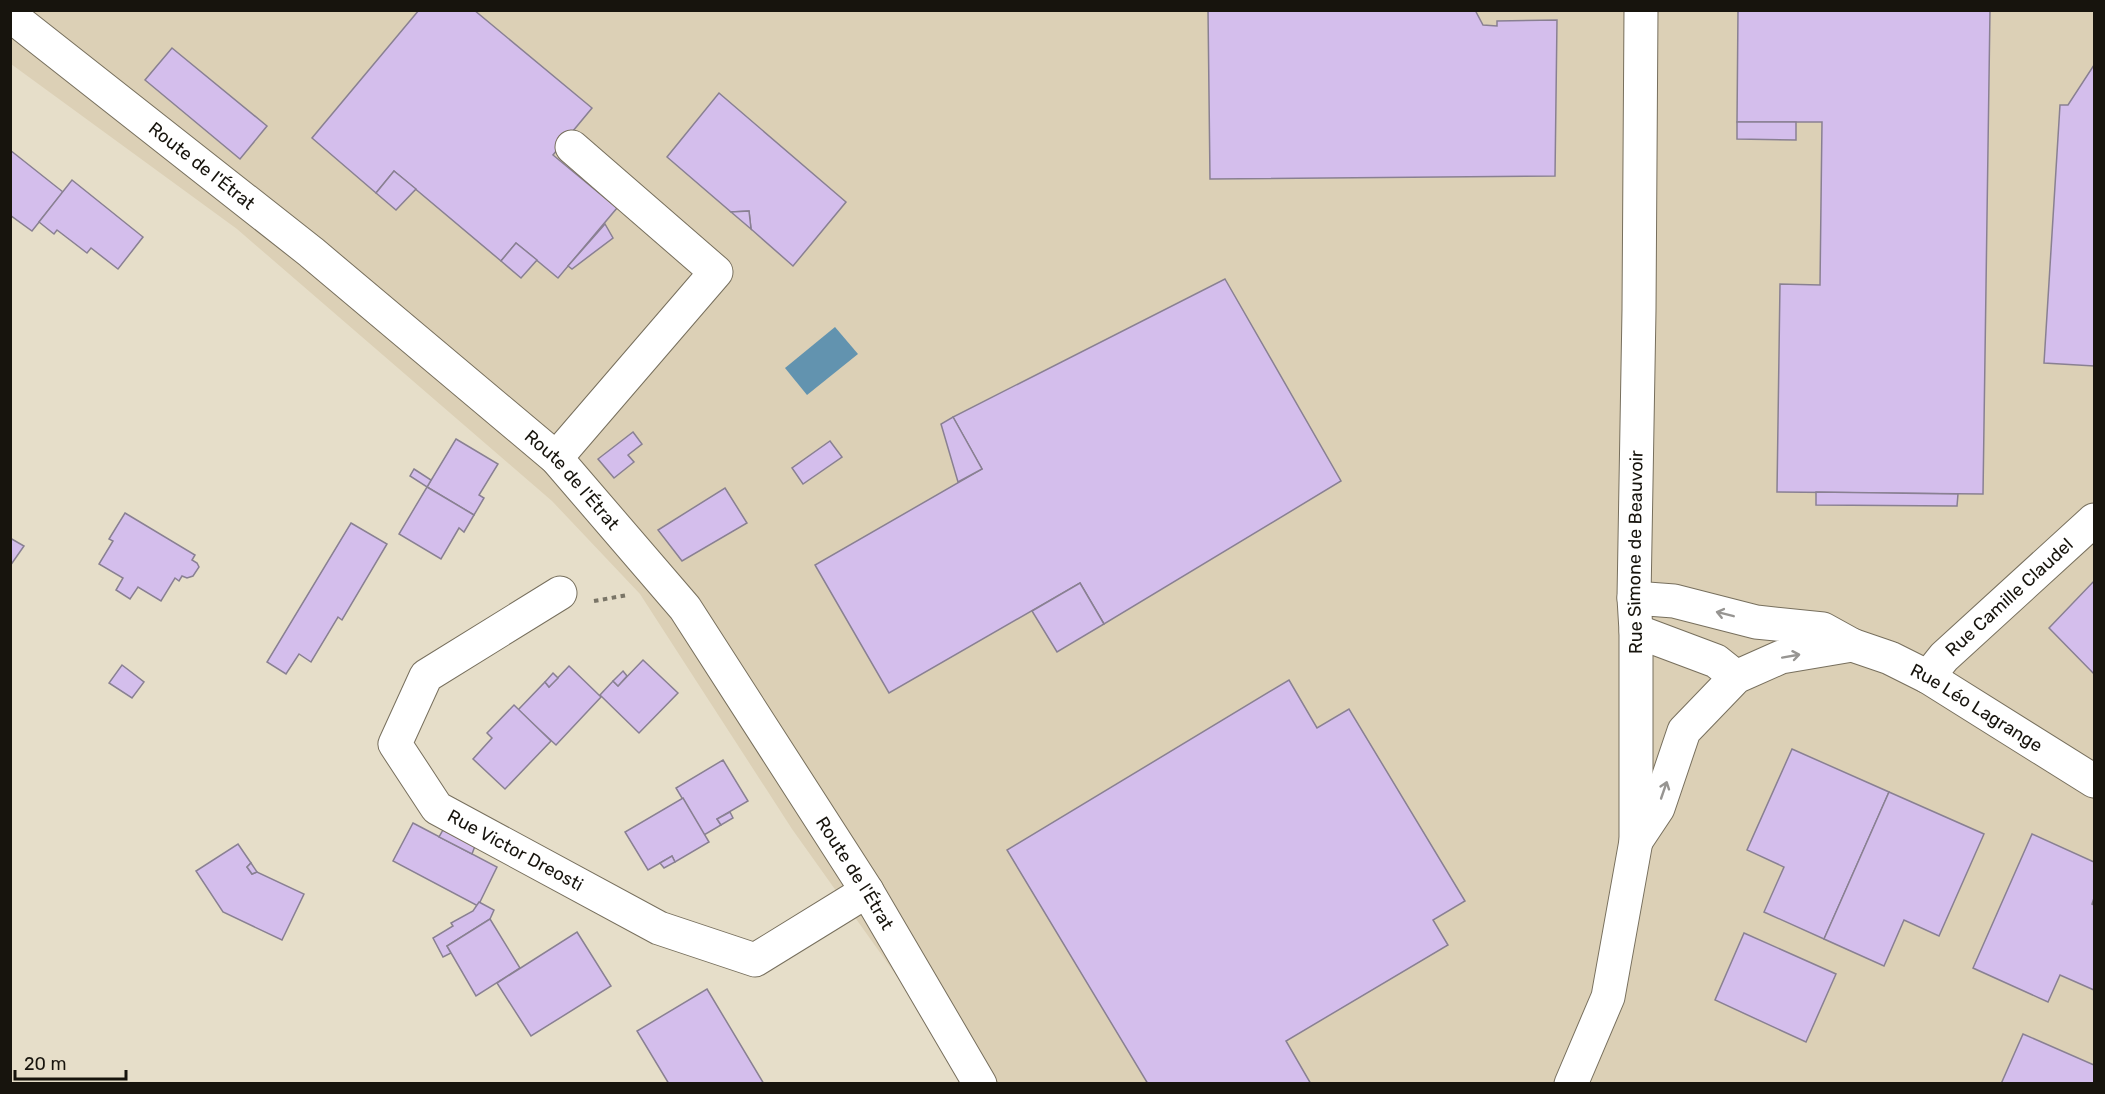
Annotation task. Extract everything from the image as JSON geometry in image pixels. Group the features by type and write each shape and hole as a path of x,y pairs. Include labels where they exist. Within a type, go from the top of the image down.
{"main road":[{"name":"Rue Simone de Beauvoir","path":"1571,1083 1608,996 1636,841 1634,598 1641,10"},
{"name":"Route de l'Étrat","path":"13,22 311,252 556,458 685,608 867,891 980,1083"},
{"path":"556,458 716,272 572,147"},
{"name":"Rue Camille Claudel","path":"1928,677 1944,657 2094,520"},
{"name":"Rue Victor Dreosti","path":"560,592 426,676 395,744 437,808 659,928 755,960 867,891"},
{"name":"Rue Léo Lagrange","path":"1634,598 1674,601 1756,622 1823,629 1852,645 1890,658 1928,677 2094,781"},
{"path":"1636,632 1716,661 1736,677"},
{"name":"Rue Léo Lagrange","path":"1636,841 1658,808 1684,732 1736,677 1781,657 1852,645"}],"shaded area":[{"path":"10,11 2094,11 2094,1083 973,1083 792,829 640,594 552,501 237,229 11,64"}],"water":[{"path":"835,327 858,354 807,395 785,368"}],"building":[{"path":"419,10 474,10 592,108 553,155 617,208 558,278 516,243 501,261 394,171 376,193 312,138"},
{"path":"1208,10 1475,10 1483,25 1497,26 1497,21 1557,20 1555,176 1210,179"},
{"path":"1738,10 1990,10 1983,494 1777,492 1780,284 1820,285 1822,122 1737,122"},
{"path":"172,48 267,126 240,159 145,80"},
{"path":"2094,65 2094,366 2044,363 2060,105 2068,105"},
{"path":"719,93 846,202 793,266 751,229 749,211 731,212 667,157"},
{"path":"1737,122 1796,122 1796,140 1737,139"},
{"path":"10,150 63,192 32,231 10,215"},
{"path":"394,171 416,189 396,210 376,193"},
{"path":"72,180 143,237 118,269 91,248 87,253 57,230 54,234 39,222"},
{"path":"749,211 751,229 731,212"},
{"path":"605,224 613,238 572,269 568,266"},
{"path":"516,243 537,260 521,278 501,261"},
{"path":"1225,279 1341,481 1104,624 1080,583 889,693 815,565 982,469 953,417"},
{"path":"953,417 982,469 958,482 941,424"},
{"path":"633,432 642,444 628,455 634,462 614,478 598,459"},
{"path":"456,439 498,464 479,495 484,498 474,515 427,487"},
{"path":"830,441 842,457 803,484 792,468"},
{"path":"414,469 431,480 427,487 410,476"},
{"path":"427,487 474,515 464,532 459,528 441,559 399,534"},
{"path":"725,488 747,523 682,561 658,530"},
{"path":"1816,492 1958,494 1957,506 1816,505"},
{"path":"125,513 195,555 192,560 199,567 193,576 187,578 182,576 179,581 175,578 161,601 138,587 130,599 116,590 123,578 99,564 113,541 109,539"},
{"path":"351,523 387,544 342,620 338,617 311,662 299,654 286,674 267,662"},
{"path":"10,538 24,546 10,566"},
{"path":"2094,581 2094,674 2049,628"},
{"path":"1080,583 1104,624 1057,652 1032,611"},
{"path":"643,660 678,693 639,733 600,695 613,681 618,686"},
{"path":"122,665 144,682 132,698 109,683"},
{"path":"569,666 601,697 556,745 518,710 545,682 549,687"},
{"path":"623,671 627,676 618,686 613,681"},
{"path":"553,673 558,678 549,687 545,682"},
{"path":"1289,680 1317,728 1349,709 1465,901 1433,920 1448,945 1286,1041 1311,1084 1148,1084 1007,850"},
{"path":"514,705 551,741 505,789 473,759 492,738 487,733"},
{"path":"1792,749 1889,792 1824,939 1764,912 1784,867 1747,850"},
{"path":"723,760 748,801 717,819 721,825 704,835 676,788"},
{"path":"1889,792 1984,834 1939,936 1904,920 1884,966 1824,939"},
{"path":"683,798 709,842 675,862 672,856 648,870 625,832"},
{"path":"730,812 733,818 721,825 717,819"},
{"path":"413,823 497,867 478,906 393,861"},
{"path":"443,830 475,846 472,854 439,837"},
{"path":"2032,834 2094,862 2092,904 2094,905 2094,990 2060,975 2048,1002 1973,968"},
{"path":"238,844 251,863 247,867 252,874 257,872 304,894 282,940 223,912 196,871"},
{"path":"672,856 675,862 664,868 660,863"},
{"path":"251,863 257,872 252,874 247,867"},
{"path":"479,902 494,910 490,919 447,946 451,953 443,957 433,938 453,926 451,923 473,911"},
{"path":"490,919 520,968 476,996 447,946"},
{"path":"577,932 611,986 531,1036 497,983"},
{"path":"1744,933 1836,974 1806,1042 1715,1000"},
{"path":"707,989 764,1084 669,1084 637,1031"},
{"path":"2023,1034 2094,1065 2094,1084 2001,1084"}]}
